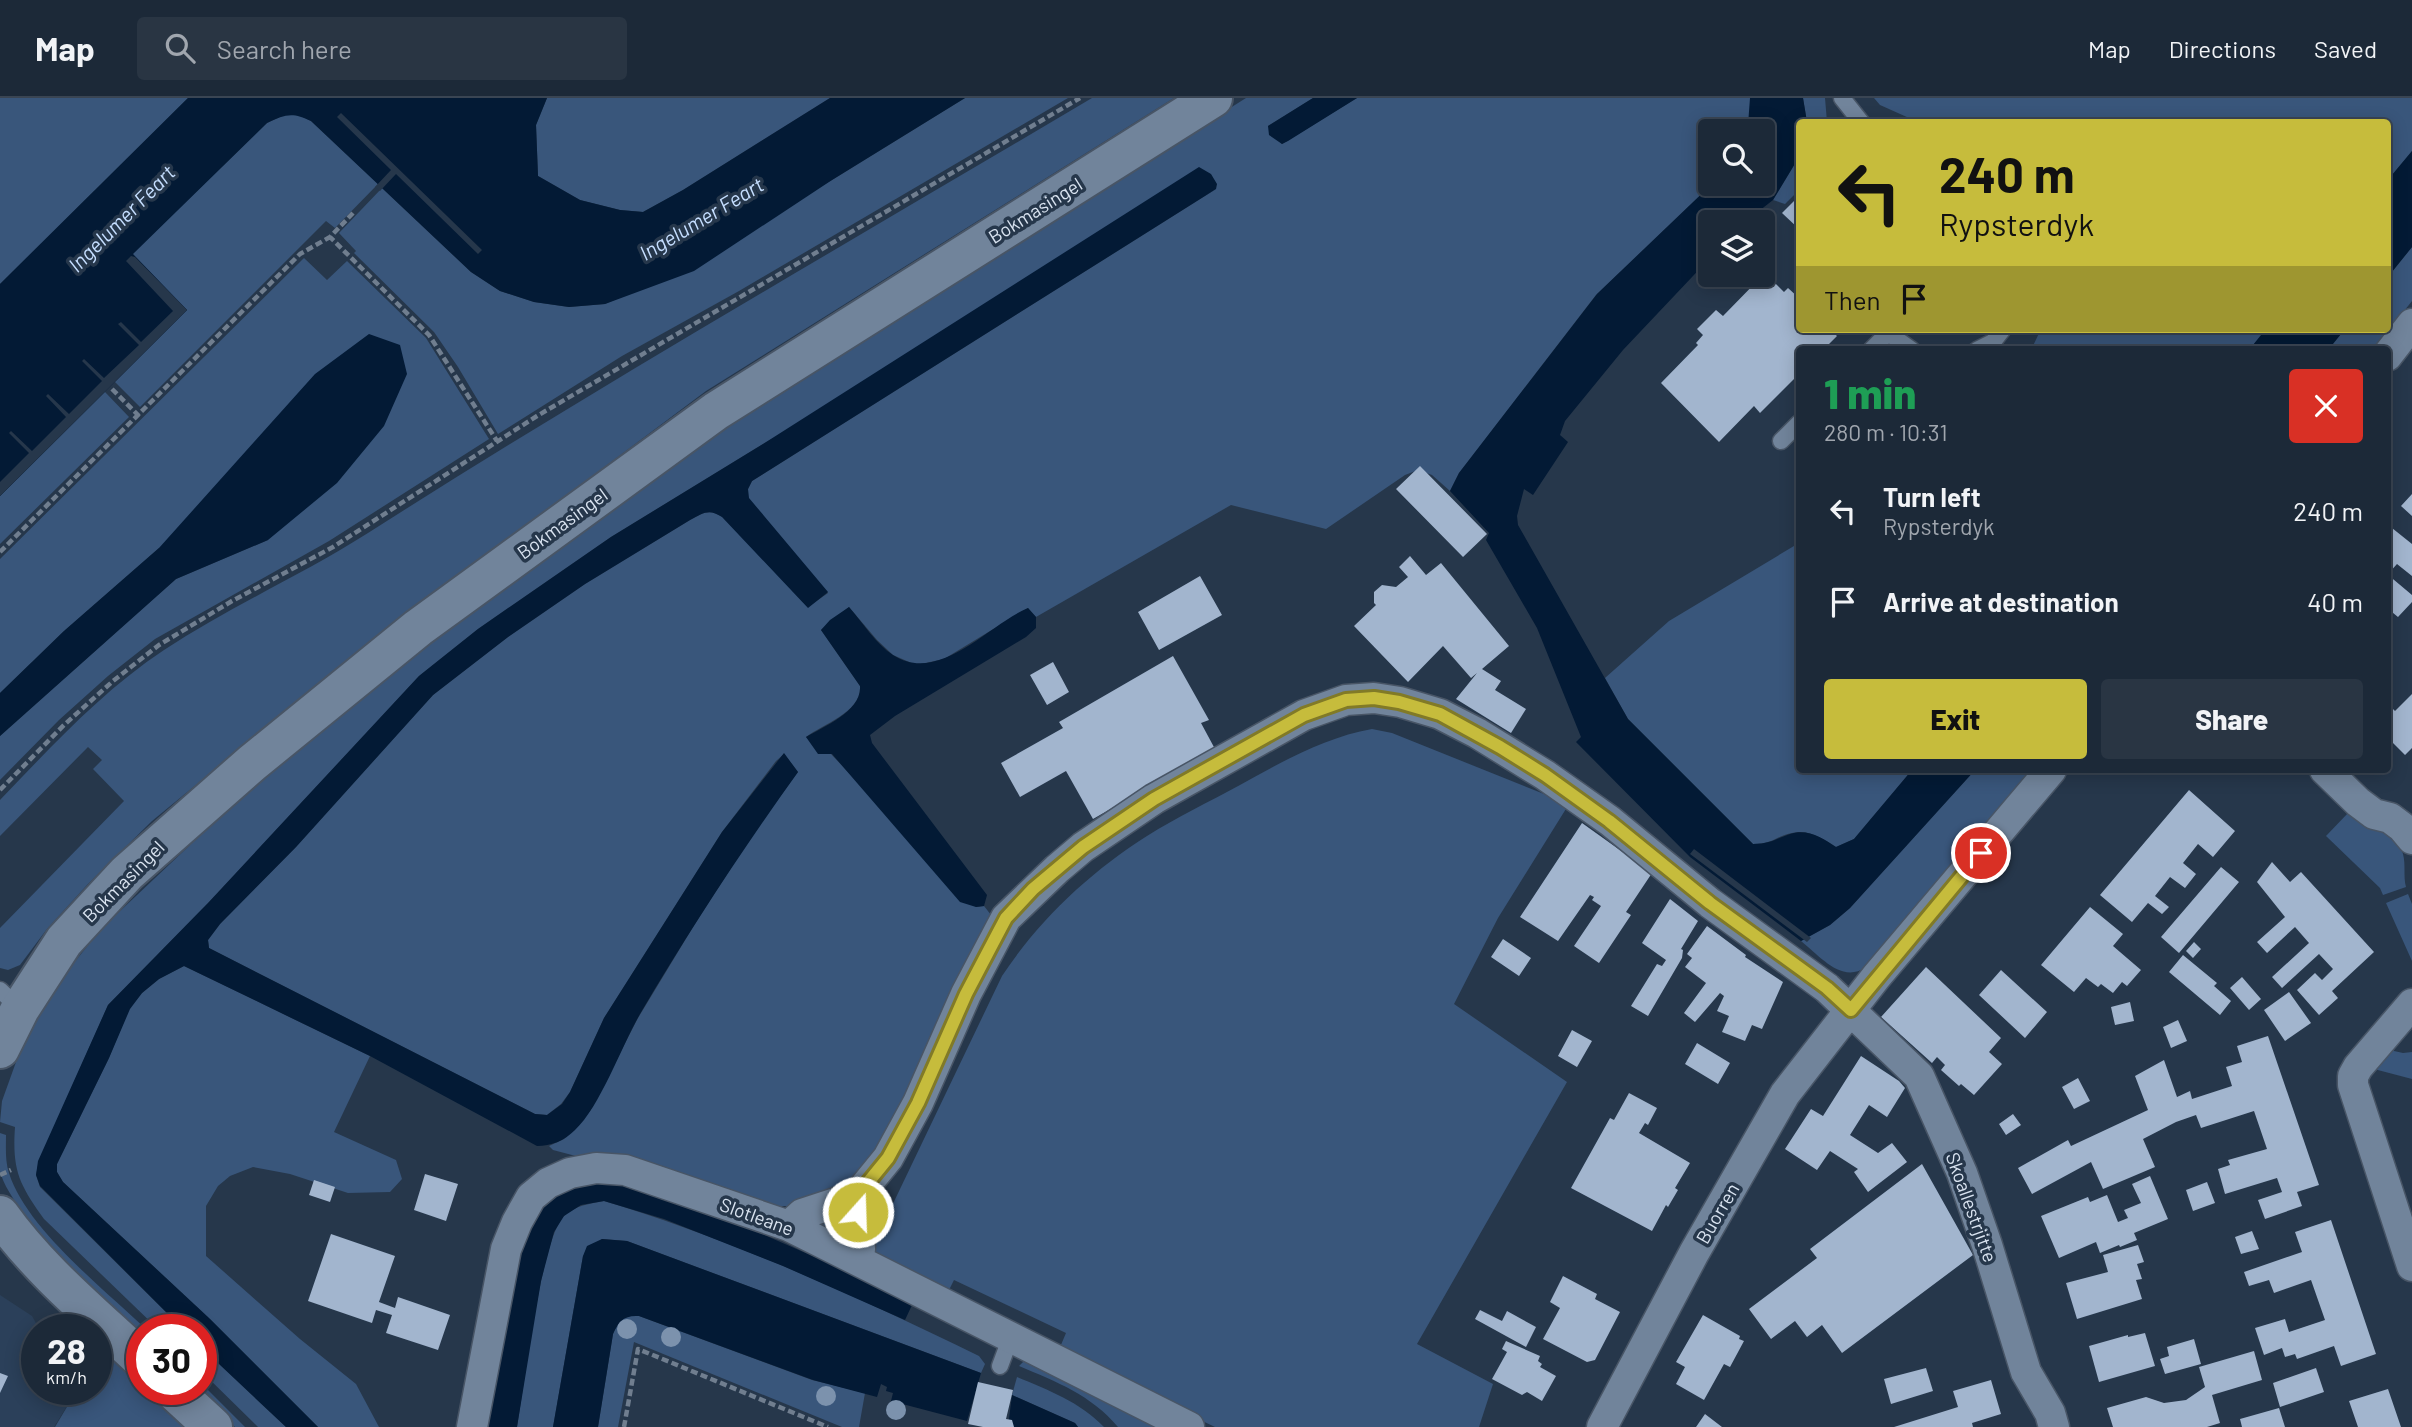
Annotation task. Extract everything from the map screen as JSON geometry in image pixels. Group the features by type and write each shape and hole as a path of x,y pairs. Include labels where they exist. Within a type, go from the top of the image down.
{"street":[{"name":"Bokmasingel","path":"0,1049 10,1000 127,873 252,763 418,628 716,411 1213,98"},
{"path":"2391,351 2412,324"},
{"name":"Skoallestrjitte","path":"857,1196 888,1158 912,1114 993,940 1006,918 1033,889 1083,847 1154,799 1304,715 1346,700 1374,698 1399,702 1440,714 1545,775 1609,821 1710,903 1827,988 1911,1068 1925,1086 1962,1174 2026,1372 2050,1413 2054,1427"},
{"name":"Buorren","path":"1602,1427 1694,1253 1785,1094 1851,1010 2048,773"},
{"path":"2328,773 2358,802 2374,814 2390,818 2412,839"},
{"path":"2412,1004 2353,1076 2353,1085 2412,1266"},
{"name":"Slotleane","path":"472,1427 506,1249 517,1222 531,1197 548,1182 570,1173 596,1168 625,1170 789,1226 857,1260 1005,1352 1189,1427"},
{"path":"789,1226 802,1214 857,1196 860,1249 857,1260"},
{"path":"0,1215 16,1238 126,1345"},
{"path":"189,1405 213,1427"}],"lane":[{"path":"1842,98 1859,119"},
{"path":"1875,346 1888,333 1906,346"},
{"path":"1986,346 2000,333"},
{"path":"1781,441 1796,426"}],"path":[{"path":"0,790 64,725 159,645 333,547 497,441 1080,98"},
{"path":"0,552 300,254 330,237 353,213"},
{"path":"330,237 429,335 497,441"},
{"path":"112,389 139,416"},
{"path":"0,1175 11,1170"},
{"path":"624,1427 638,1349 828,1427"}],"shaded area":[{"path":"0,98 188,98 0,284"},
{"path":"547,98 830,98 643,212 620,210 580,200 538,176 536,125"},
{"path":"965,98 1068,98 739,291 622,356 498,434 434,332 354,253 356,251 339,233 382,188 471,272 500,291 534,302 569,307 605,304 635,291 832,180"},
{"path":"1092,98 1174,98 706,391 408,614 297,702 152,821 88,884 47,929 20,965 8,970 0,968 0,928 124,801 93,769 102,760 88,747 0,836 0,800 78,720 119,683 189,634 343,548 638,367"},
{"path":"1246,98 1313,98 1268,126 1282,144 1357,98 1751,100 1749,119 1698,119 1699,196 1596,295 1459,473 1450,491 1432,475 1418,470 1405,475 1326,529 1231,505 1036,617 1028,608 944,659 916,665 893,655 849,607 821,630 860,686 859,695 848,710 806,737 824,753 831,754 976,907 984,906 995,920 883,1153 856,1183 795,1206 766,1206 553,1150 549,1146 564,1139 590,1111 638,1018 693,927 754,832 798,772 784,754 722,832 604,1018 570,1092 561,1104 547,1115 535,1114 209,948 208,940 433,695 508,637 585,584 690,520 710,512 723,517 808,607 828,593 748,498 752,481 1216,189 763,444 611,537 478,629 419,676 209,902 108,1005 39,1161 36,1175 40,1187 168,1314 142,1314 44,1219 19,1176 15,1155 15,1127 0,1122 2,1101 25,1037 73,964 101,929 261,778 424,645 729,424"},
{"path":"1803,98 1825,98 1827,119 1806,119"},
{"path":"1874,98 2412,98 2412,151 2391,176 2391,119 1911,119 1880,105"},
{"path":"297,114 311,121 378,184 335,228 326,221 140,407 115,382 187,310 132,254 267,123 284,115"},
{"path":"1796,162 1796,193 1785,204 1773,200"},
{"path":"2412,247 2412,301 2391,327 2391,273"},
{"path":"304,258 327,280 347,261 426,338 489,439 329,541 155,639 59,720 0,780 0,736 176,579 268,540 159,548 64,631 0,693 0,559"},
{"path":"2039,333 2263,333 2252,346 2033,346"},
{"path":"2342,333 2387,333 2376,346 2331,346"},
{"path":"105,392 129,417 0,544 0,496"},
{"path":"1796,545 1796,773 1909,773 1854,839 1836,847 1816,836 1798,832 1766,843 1753,844 1628,719 1605,678 1669,621"},
{"path":"1372,729 1392,733 1569,804 1498,918 1454,1004 1567,1082 1417,1344 1493,1384 1479,1427 1215,1427 1058,1352 1066,1333 954,1280 945,1298 883,1266 870,1248 867,1203 889,1212 1002,976 1049,917 1086,881 1158,829 1304,751"},
{"path":"1972,773 2029,773 1866,967 1849,972 1824,961 1801,941 1830,925 1850,908"},
{"path":"2349,812 2387,834 2399,845 2404,858 2406,887 2383,895 2380,888 2326,836"},
{"path":"2408,894 2412,904 2412,961 2386,903"},
{"path":"184,966 370,1056 334,1132 396,1160 402,1179 390,1192 348,1193 290,1174 253,1167 230,1176 218,1186 206,1206 206,1256 300,1339 356,1384 379,1427 318,1427 217,1326 217,1314 205,1314 63,1182 57,1172 57,1164 109,1058 129,1009 142,993 159,979"},
{"path":"2392,1042 2394,1051 2412,1052 2412,1079 2374,1069"},
{"path":"0,1133 6,1135 6,1159 18,1194 49,1236 129,1314 126,1314 126,1322 40,1234 21,1211 0,1171"},
{"path":"604,1201 700,1233 795,1271 979,1356 985,1364 981,1373 627,1241 602,1239 583,1256 553,1427 517,1427 541,1283 556,1230 564,1216 573,1209"},
{"path":"849,1208 852,1246 808,1223"},
{"path":"0,1295 29,1314 21,1314 21,1405 68,1405 54,1427 0,1427"},
{"path":"629,1315 639,1316 812,1380 865,1393 859,1427 842,1427 634,1342 618,1427 598,1427 613,1334 618,1322"},
{"path":"112,1354 126,1367 126,1405 166,1405 190,1427 55,1427 68,1405 112,1405"},
{"path":"1025,1360 1173,1427 1118,1427 1085,1398 1019,1366"},
{"path":"217,1362 286,1427 258,1427 217,1387"},
{"path":"1017,1377 1074,1404 1104,1427 1078,1427 1075,1423 1012,1395"},
{"path":"217,1399 245,1427 235,1427 212,1405 217,1405"}],"water":[{"name":"Ingelumer Feart","path":"188,98 547,98 536,125 538,176 580,200 620,210 643,212 830,98 965,98 832,180 694,271 605,304 569,307 534,302 500,291 471,272 311,121 294,115 279,118 267,123 133,254 187,310 0,496 0,284"},
{"path":"1313,98 1357,98 1282,144 1269,135 1268,126"},
{"path":"1750,98 1803,98 1806,119 1796,119 1796,162 1773,200 1760,210 1698,210 1698,271 1623,350 1565,421 1560,435 1568,442 1533,495 1524,489 1517,516 1518,525 1628,719 1753,844 1803,832 1820,837 1836,847 1854,839 1909,773 1972,773 1850,908 1830,925 1801,941 1690,857 1576,742 1581,737 1537,628 1486,540 1489,533 1450,491 1459,473 1597,294 1699,196 1775,196 1775,119 1748,119"},
{"path":"2412,151 2412,247 2391,273 2391,176"},
{"path":"1199,167 1211,174 1217,184 1216,189 752,481 748,489 749,498 828,592 808,608 722,517 710,512 690,520 585,584 508,637 433,695 208,940 209,948 535,1114 547,1115 562,1104 570,1092 604,1018 722,832 784,753 798,772 677,952 640,1014 593,1107 571,1134 557,1142 537,1146 370,1056 184,966 159,979 142,993 130,1009 57,1164 57,1172 63,1182 205,1314 168,1314 40,1186 36,1175 38,1161 108,1005 209,902 419,676 478,629 611,537 763,444"},
{"path":"2263,333 2342,333 2331,346 2252,346"},
{"path":"369,334 400,345 407,374 384,426 337,483 268,540 176,579 0,736 0,693 64,631 159,548 315,374"},
{"path":"849,607 875,639 893,655 910,662 928,663 963,649 1028,608 1036,617 1036,628 1026,637 895,716 870,735 872,743 987,895 984,906 976,907 960,902 832,754 818,754 806,737 849,710 859,695 860,686 821,630"},
{"path":"604,1181 698,1206 840,1268 912,1305 905,1320 783,1266 664,1219 604,1201 581,1205 564,1216 554,1232 541,1281 517,1427 486,1427 516,1274 535,1219 545,1203 558,1193"},
{"path":"602,1239 627,1241 981,1373 967,1421 891,1401 893,1393 886,1391 887,1387 881,1384 877,1397 813,1380 634,1316 623,1320 613,1334 598,1427 553,1427 583,1256 587,1246"},
{"path":"217,1326 318,1427 286,1427 217,1362"},
{"path":"1012,1395 1075,1423 1078,1427 1008,1427"}],"pier":[{"path":"341,113 482,250 478,254 396,174 380,191 375,187 391,170 337,117"},
{"path":"131,256 187,310 0,496 0,482 29,453 9,433 11,431 32,451 66,417 46,396 48,394 69,414 102,381 82,361 84,359 104,378 139,345 118,324 121,322 141,342 173,311 126,261"},
{"path":"1694,849 1811,938 1807,942 1690,854"}],"building":[{"path":"1796,199 1796,226 1782,213"},
{"path":"1775,283 1784,292 1788,288 1796,295 1796,333 1834,333 1837,336 1827,346 1796,346 1796,377 1760,413 1754,406 1719,442 1661,383 1698,345 1696,343 1703,335 1697,329 1716,310 1723,316 1751,287 1775,287"},
{"path":"1420,466 1487,534 1463,557 1396,489"},
{"path":"2412,494 2412,516 2401,506"},
{"path":"2391,527 2412,544 2412,576 2397,564 2391,571"},
{"path":"1410,556 1426,575 1441,563 1509,646 1482,669 1501,681 1495,690 1526,709 1511,733 1456,699 1477,673 1471,678 1443,646 1408,682 1354,626 1376,605 1374,592 1382,585 1396,587 1408,577 1399,567"},
{"path":"1200,576 1222,615 1159,650 1138,612"},
{"path":"2391,577 2412,595 2412,602 2398,617 2391,611"},
{"path":"1173,656 1209,720 1201,723 1215,749 1093,819 1066,771 1020,797 1001,763 1063,728 1059,722"},
{"path":"1053,662 1069,692 1047,705 1030,675"},
{"path":"2412,694 2412,748 2405,755 2391,741 2391,707 2395,711"},
{"path":"2189,790 2235,831 2213,857 2198,844 2183,863 2196,874 2185,888 2170,877 2155,896 2169,907 2162,914 2148,903 2132,922 2100,895"},
{"path":"1582,823 1652,873 1626,912 1631,915 1599,963 1574,946 1601,906 1592,900 1594,897 1590,895 1558,941 1520,917"},
{"path":"2272,862 2290,882 2301,872 2374,952 2332,991 2338,998 2319,1015 2297,990 2315,973 2322,980 2333,969 2319,954 2282,988 2272,977 2309,943 2295,927 2267,953 2257,942 2285,917 2257,882"},
{"path":"2221,867 2239,882 2179,953 2161,937"},
{"path":"1670,899 1698,921 1681,949 1682,958 1648,1016 1631,1006 1657,964 1662,966 1666,960 1642,943"},
{"path":"2090,907 2123,934 2113,946 2141,970 2127,986 2122,982 2113,993 2086,978 2074,992 2041,965"},
{"path":"1707,926 1746,955 1745,957 1783,982 1762,1029 1752,1025 1745,1041 1722,1032 1729,1016 1717,1011 1724,996 1720,993 1695,1022 1684,1013 1706,983 1685,967 1692,958 1687,954"},
{"path":"1503,939 1531,958 1519,976 1491,957"},
{"path":"2194,942 2201,949 2193,958 2186,951"},
{"path":"2183,955 2217,983 2214,986 2231,1001 2220,1015 2169,972"},
{"path":"1926,967 2001,1038 1989,1052 2002,1064 1974,1095 1941,1070 1945,1065 1937,1057 1932,1063 1881,1017"},
{"path":"2001,970 2047,1012 2025,1038 1979,995"},
{"path":"2242,977 2261,999 2249,1010 2230,988"},
{"path":"2289,992 2311,1023 2285,1041 2264,1010"},
{"path":"2130,1002 2134,1021 2115,1025 2111,1007"},
{"path":"2178,1020 2187,1041 2171,1048 2163,1027"},
{"path":"1572,1030 1592,1041 1577,1067 1558,1056"},
{"path":"2268,1036 2319,1185 2297,1192 2302,1206 2265,1219 2258,1200 2282,1192 2277,1178 2225,1194 2218,1169 2230,1165 2228,1160 2267,1149 2254,1111 2201,1128 2196,1115 2143,1139 2155,1167 2103,1189 2091,1162 2032,1194 2018,1168 2068,1140 2071,1146 2148,1110 2135,1076 2164,1060 2177,1097 2190,1091 2192,1099 2232,1086 2226,1067 2242,1062 2237,1046"},
{"path":"1697,1043 1730,1063 1718,1084 1685,1064"},
{"path":"1861,1056 1899,1081 1905,1088 1887,1117 1869,1105 1850,1135 1878,1153 1892,1143 1907,1162 1868,1192 1854,1172 1858,1169 1830,1151 1817,1170 1785,1149 1811,1109 1823,1116"},
{"path":"2078,1078 2090,1101 2074,1109 2062,1087"},
{"path":"1629,1093 1657,1108 1648,1125 1645,1123 1639,1133 1690,1163 1675,1188 1678,1190 1668,1207 1666,1205 1652,1231 1571,1188 1610,1118 1614,1120"},
{"path":"2013,1114 2021,1125 2006,1135 1999,1124"},
{"path":"1922,1164 1973,1255 1842,1353 1822,1325 1807,1337 1795,1321 1771,1339 1749,1309 1817,1258 1810,1249"},
{"path":"425,1174 458,1184 446,1221 414,1210"},
{"path":"2150,1176 2168,1219 2134,1233 2137,1240 2120,1247 2119,1245 2100,1253 2096,1242 2059,1258 2041,1216 2088,1197 2090,1202 2107,1195 2118,1222 2128,1218 2124,1210 2141,1203 2132,1184"},
{"path":"314,1180 335,1187 330,1202 309,1195"},
{"path":"2207,1182 2215,1203 2193,1211 2186,1190"},
{"path":"2331,1220 2376,1354 2341,1366 2334,1346 2297,1359 2295,1354 2285,1357 2282,1348 2264,1355 2255,1328 2285,1319 2289,1332 2325,1320 2311,1280 2274,1293 2269,1280 2249,1286 2244,1272 2302,1252 2295,1232"},
{"path":"2252,1231 2259,1249 2241,1254 2235,1237"},
{"path":"331,1234 395,1256 379,1302 395,1308 398,1297 450,1315 438,1350 386,1333 392,1315 376,1310 372,1323 308,1301"},
{"path":"2138,1245 2144,1262 2137,1264 2142,1279 2136,1280 2142,1299 2077,1319 2066,1283 2108,1272 2103,1255"},
{"path":"1563,1276 1597,1294 1595,1299 1620,1312 1595,1360 1587,1362 1543,1339 1560,1308 1550,1302"},
{"path":"1480,1310 1502,1321 1507,1311 1536,1327 1526,1347 1475,1319"},
{"path":"1703,1315 1744,1341 1730,1367 1724,1364 1704,1400 1676,1384 1685,1367 1676,1362"},
{"path":"2145,1333 2155,1366 2099,1382 2089,1346"},
{"path":"2194,1339 2201,1364 2165,1374 2160,1359 2169,1356 2167,1347"},
{"path":"1506,1341 1540,1356 1540,1367 1556,1376 1542,1401 1527,1392 1522,1395 1492,1379 1507,1352 1502,1349"},
{"path":"2254,1351 2262,1380 2212,1395 2220,1423 2207,1427 2113,1427 2107,1408 2146,1397 2164,1403 2186,1400 2205,1387 2199,1367"},
{"path":"1926,1368 1933,1391 1891,1404 1884,1379"},
{"path":"2316,1368 2324,1392 2280,1407 2273,1383"},
{"path":"0,1373 8,1376 0,1393"},
{"path":"1991,1380 2001,1414 1972,1423 1973,1427 1894,1427 1958,1407 1953,1391"},
{"path":"978,1382 1013,1390 1006,1419 1012,1420 1014,1427 968,1424"},
{"path":"2388,1389 2401,1427 2358,1427 2349,1401"},
{"path":"2279,1408 2285,1427 2242,1427 2240,1419"},
{"path":"1705,1414 1722,1427 1696,1427"}],"route":[{"path":"858,1212 857,1196 888,1158 918,1103 987,952 1006,918 1033,889 1083,847 1154,799 1304,715 1346,700 1374,698 1440,714 1500,747 1545,775 1656,856 1710,903 1827,988 1851,1010 1981,853"}]}
